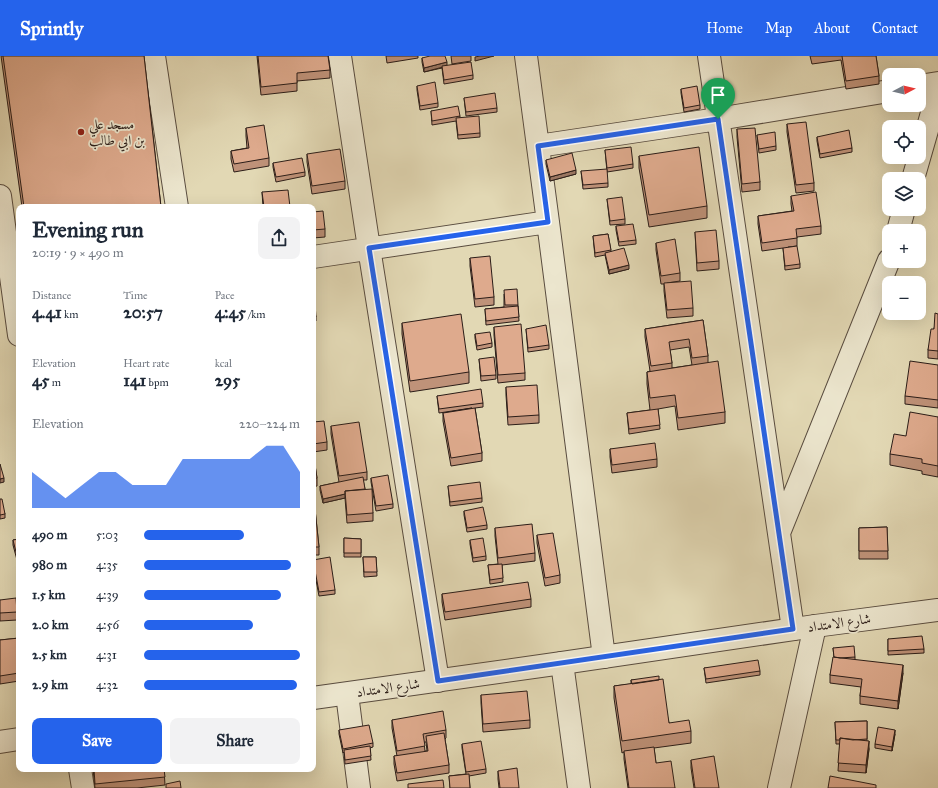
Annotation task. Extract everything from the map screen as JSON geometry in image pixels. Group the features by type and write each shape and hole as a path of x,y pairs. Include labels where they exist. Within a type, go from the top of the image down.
{"street":[{"path":"154,56 177,204"},
{"path":"340,56 438,681"},
{"path":"526,56 604,657"},
{"path":"709,56 793,629"},
{"path":"926,85 938,83"},
{"path":"538,146 882,92"},
{"path":"915,172 938,92"},
{"path":"0,196 11,301 16,322"},
{"path":"316,257 548,222"},
{"path":"779,534 886,268"},
{"name":"شارع الامتداد","path":"316,698 793,629 938,610"},
{"path":"779,788 815,626"},
{"path":"562,663 579,788"},
{"path":"346,694 358,788"},
{"path":"0,742 16,739"},
{"path":"80,772 83,788"}],"building":[{"name":"مسجد علي بن ابي طالب","path":"3,56 144,56 161,204 24,204"},
{"path":"258,56 328,56 330,70 297,73 297,83 261,87"},
{"path":"430,56 445,56 447,62 424,68 422,58"},
{"path":"842,56 876,56 879,76 846,81"},
{"path":"471,62 473,75 444,80 442,66"},
{"path":"435,82 438,103 420,106 417,86"},
{"path":"697,86 700,105 684,108 681,89"},
{"path":"495,93 497,108 466,112 464,98"},
{"path":"458,106 460,116 432,121 431,111"},
{"path":"479,116 480,133 458,135 456,118"},
{"path":"806,122 814,183 796,185 787,124"},
{"path":"264,125 269,158 234,164 231,151 249,148 246,128"},
{"path":"755,128 760,182 742,184 737,129"},
{"path":"849,130 852,148 820,154 817,137"},
{"path":"775,132 776,146 759,149 757,135"},
{"path":"631,147 633,164 607,168 605,150"},
{"path":"699,147 707,206 649,215 639,156"},
{"path":"340,149 345,181 312,186 307,154"},
{"path":"572,153 576,170 550,177 546,160"},
{"path":"302,158 305,172 276,177 273,163"},
{"path":"607,169 608,183 583,185 581,171"},
{"path":"288,190 290,204 264,204 262,192"},
{"path":"816,192 821,226 796,229 797,238 762,243 758,216 794,211 791,196"},
{"path":"622,197 625,219 610,221 607,199"},
{"path":"323,211 325,229 316,230 316,212"},
{"path":"633,224 636,240 619,242 616,226"},
{"path":"716,230 719,261 697,263 695,232"},
{"path":"608,234 611,250 595,253 593,236"},
{"path":"675,239 680,273 661,276 656,243"},
{"path":"797,246 800,264 785,266 783,248"},
{"path":"624,248 629,265 609,270 605,253"},
{"path":"490,256 494,297 475,299 470,258"},
{"path":"691,281 693,308 667,310 664,283"},
{"path":"517,289 518,305 505,305 504,290"},
{"path":"518,306 519,317 486,321 485,309"},
{"path":"935,313 938,314 938,351 928,350 931,329 934,329"},
{"path":"461,314 469,372 410,381 402,323"},
{"path":"703,320 708,356 692,358 689,339 669,342 672,363 651,366 645,329"},
{"path":"521,324 525,373 498,375 494,327"},
{"path":"546,325 549,345 528,348 526,329"},
{"path":"490,332 492,343 477,346 475,334"},
{"path":"494,357 496,375 481,376 479,359"},
{"path":"718,361 725,412 678,418 675,395 650,398 647,372"},
{"path":"910,361 938,365 938,400 905,396"},
{"path":"537,385 539,415 508,417 506,387"},
{"path":"481,389 483,403 439,409 437,396"},
{"path":"475,408 482,453 451,458 443,413"},
{"path":"658,409 660,425 629,429 627,413"},
{"path":"910,412 938,417 938,466 922,463 922,459 890,454 894,434 906,436"},
{"path":"324,421 327,442 316,444 316,422"},
{"path":"359,422 367,472 339,476 331,426"},
{"path":"655,443 657,459 612,465 610,449"},
{"path":"0,464 4,478 0,479"},
{"path":"388,475 393,504 376,506 371,478"},
{"path":"363,477 365,489 345,491 345,494 323,499 320,486"},
{"path":"480,482 482,498 450,502 448,486"},
{"path":"372,489 373,513 347,515 345,491"},
{"path":"0,499 2,499 5,514 0,515"},
{"path":"483,507 487,525 467,528 464,511"},
{"path":"316,518 319,547 316,547"},
{"path":"532,524 535,553 498,558 495,528"},
{"path":"887,527 888,551 859,551 859,528"},
{"path":"553,533 560,575 545,578 537,535"},
{"path":"344,538 361,539 361,553 344,553"},
{"path":"483,538 486,556 473,558 470,540"},
{"path":"13,540 16,540 16,552"},
{"path":"330,557 335,590 319,592 316,576 316,559"},
{"path":"363,557 376,557 377,572 364,572"},
{"path":"502,564 503,578 490,580 488,565"},
{"path":"528,582 531,599 445,612 442,594"},
{"path":"16,598 16,612 0,613 0,600"},
{"path":"922,636 924,649 888,651 888,639"},
{"path":"16,638 16,673 0,676 0,640"},
{"path":"854,646 855,657 834,657 833,648"},
{"path":"833,657 903,665 898,701 860,696 862,679 830,675"},
{"path":"758,660 760,671 706,679 704,668"},
{"path":"659,676 659,680 632,684 631,680"},
{"path":"663,679 669,723 689,720 691,731 622,741 614,686"},
{"path":"527,691 530,720 483,724 481,695"},
{"path":"443,711 446,730 423,734 425,746 397,751 392,720"},
{"path":"867,721 867,739 853,740 840,738 840,740 836,740 835,722"},
{"path":"369,725 373,743 343,749 339,730"},
{"path":"878,727 895,730 892,747 875,744"},
{"path":"444,733 449,765 397,773 394,756 428,751 426,736"},
{"path":"840,738 869,741 866,765 838,763"},
{"path":"481,741 486,769 466,772 462,744"},
{"path":"370,746 371,756 345,760 344,750"},
{"path":"654,747 656,763 671,761 675,788 629,788 624,751"},
{"path":"714,756 719,788 695,788 691,760"},
{"path":"517,768 519,788 500,788 498,771"},
{"path":"94,772 164,772 165,777 95,784"},
{"path":"469,774 470,788 450,788 449,776"},
{"path":"830,776 876,785 876,788 828,788"},
{"path":"443,780 444,788 408,788 408,784"},
{"path":"180,781 181,788 166,788 166,784"}],"place":[{"name":"مسجد علي بن ابي طالب","path":"81,132"}],"route":[{"path":"718,119 793,629 438,681 369,248 548,222 538,146 718,119"}]}
